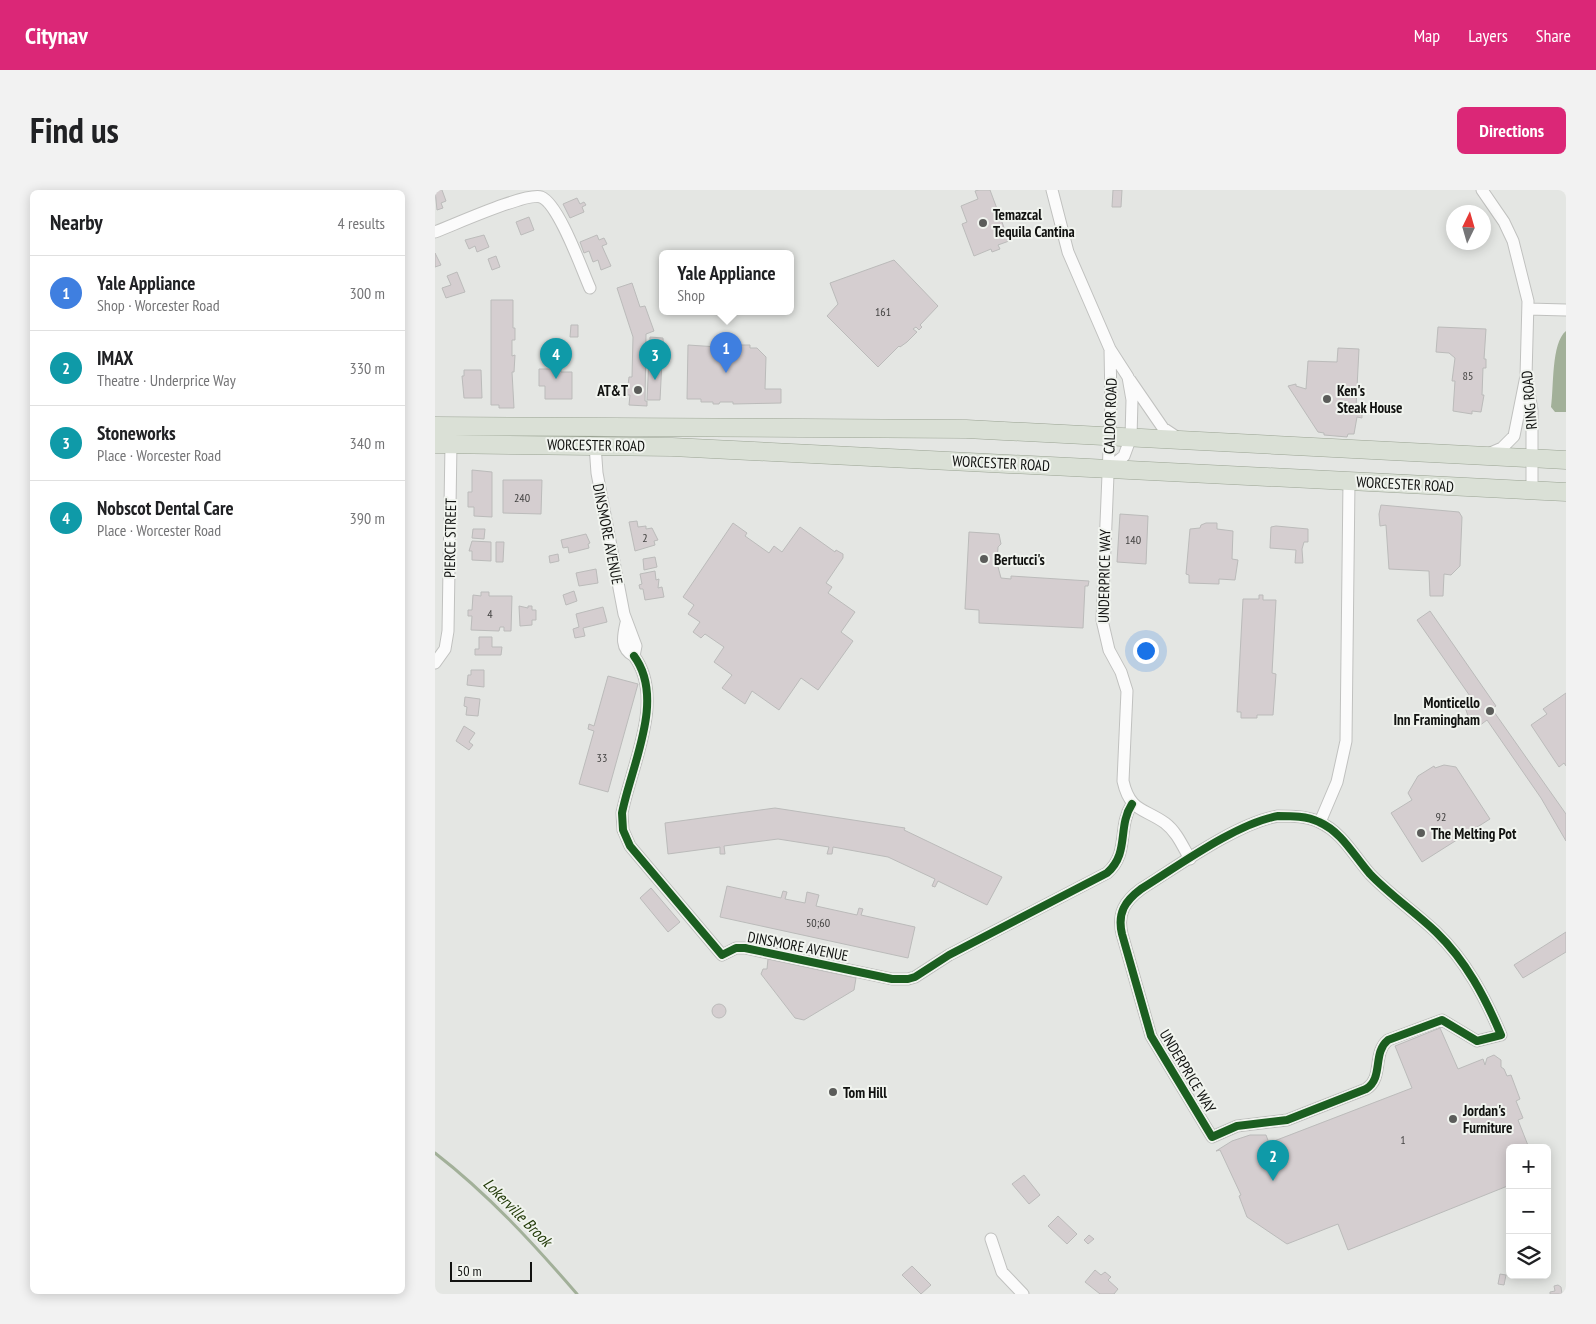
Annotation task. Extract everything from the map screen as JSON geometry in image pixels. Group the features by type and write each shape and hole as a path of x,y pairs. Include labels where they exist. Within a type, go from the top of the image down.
{"highway":[{"name":"WORCESTER ROAD","path":"435,426 959,429 1566,460"},
{"name":"WORCESTER ROAD","path":"443,444 595,445 760,451 1566,492"}],"street":[{"path":"510,190 514,201"},
{"name":"CALDOR ROAD","path":"1052,190 1067,246 1110,349 1128,377 1132,400 1131,437 1124,456 1107,469"},
{"name":"RING ROAD","path":"1482,190 1504,222 1513,241 1521,269 1528,309 1526,376 1533,410 1532,490"},
{"path":"435,232 514,201 536,196 550,204 569,239 590,288"},
{"path":"1528,309 1566,310"},
{"name":"CALDOR ROAD","path":"1107,469 1110,349"},
{"path":"1479,455 1502,448 1514,436 1526,376"},
{"path":"1128,377 1163,428 1185,440"},
{"name":"PIERCE STREET","path":"435,663 445,649 448,632 443,444"},
{"name":"DINSMORE AVENUE","path":"595,445 597,473 626,623 623,644 629,654 634,656 646,679 647,702 621,813 623,830 630,846 722,955 736,948 745,948 892,979 915,977 949,955 1107,873 1119,859 1126,818 1132,804"},
{"name":"UNDERPRICE WAY","path":"1107,469 1102,620 1109,650 1121,672 1127,691 1122,772 1125,790 1132,804"},
{"path":"1320,822 1337,782 1346,741 1349,482"},
{"path":"1132,804 1171,829 1190,859"},
{"name":"UNDERPRICE WAY","path":"1289,816 1320,822 1340,837 1374,878 1437,934 1460,959 1491,1010 1501,1035 1477,1041 1447,1021 1435,1022 1388,1040 1383,1045 1375,1080 1366,1089 1287,1120 1237,1126 1212,1137 1151,1036 1120,925 1122,908 1132,896 1244,827 1266,818 1289,816"},
{"path":"991,1239 997,1262 1002,1272 1023,1294"}],"shaded area":[{"path":"1566,331 1566,412 1555,412 1551,407 1555,355 1561,337"}],"building":[{"path":"435,190 442,190 446,201 441,203 443,208 437,210"},
{"name":"Temazcal Tequila Cantina","path":"990,190 1009,241 998,245 1000,249 992,252 991,249 974,256 962,224 967,222 961,206 978,199 975,191"},
{"path":"1113,190 1122,190 1121,207 1112,207"},
{"path":"577,198 580,204 584,202 586,205 582,207 584,212 570,218 563,204"},
{"path":"529,217 534,230 521,235 516,222"},
{"path":"484,235 489,247 477,252 475,246 469,249 465,240"},
{"path":"597,235 599,240 604,238 607,244 602,246 611,266 601,270 598,260 593,262 589,251 584,253 580,242"},
{"path":"435,253 441,265 435,267"},
{"path":"496,256 500,267 492,270 488,259"},
{"path":"894,260 938,306 920,325 922,327 919,330 916,327 913,329 917,332 907,342 899,346 878,367 827,316 838,304 830,283"},
{"path":"457,272 465,292 446,298 442,288 451,285 447,276"},
{"path":"632,283 640,307 645,306 654,331 646,334 645,401 647,401 647,406 629,405 630,395 627,395 629,377 632,377 633,337 617,288"},
{"path":"491,300 513,300 513,328 515,328 515,340 512,340 512,356 515,355 514,372 512,372 514,408 499,408 499,405 491,405"},
{"path":"571,325 578,325 578,337 570,337"},
{"path":"1438,327 1486,329 1484,359 1486,359 1486,368 1483,368 1482,395 1484,395 1481,412 1472,411 1472,414 1453,411 1455,381 1452,381 1455,358 1449,353 1436,352"},
{"path":"650,337 663,338 664,361 662,361 660,400 647,400"},
{"path":"688,345 733,348 734,345 750,345 750,348 757,348 766,357 765,389 781,389 781,403 733,404 733,402 720,402 719,404 713,404 713,402 701,402 701,399 687,399"},
{"name":"Ken's Steak House","path":"1338,348 1359,349 1356,407 1357,411 1362,411 1362,418 1357,417 1354,434 1348,434 1347,437 1324,435 1324,433 1318,432 1288,386 1296,384 1296,386 1306,389 1308,361 1337,362"},
{"path":"539,369 561,369 561,372 572,372 572,399 545,399 545,386 539,386"},
{"path":"464,370 481,370 482,398 464,398 462,376 464,376"},
{"path":"472,470 492,472 492,517 474,516 474,507 468,507 468,492 472,492"},
{"path":"503,480 542,480 541,514 503,513"},
{"path":"1381,505 1459,512 1462,517 1460,566 1451,575 1444,574 1443,596 1430,596 1429,571 1389,569 1386,525 1380,526 1379,514"},
{"path":"1120,514 1148,516 1146,564 1117,562"},
{"path":"637,521 638,527 646,526 646,529 652,528 658,540 654,541 655,545 635,551 629,522"},
{"path":"733,523 747,533 745,536 769,553 774,546 782,552 800,527 835,552 836,550 843,554 843,558 826,583 832,587 828,593 855,612 841,632 853,641 818,690 801,678 779,710 752,691 745,704 722,688 732,675 714,662 724,647 705,634 701,638 693,632 700,622 688,614 694,605 683,597"},
{"path":"1217,523 1217,529 1233,531 1232,559 1238,560 1235,580 1219,579 1219,584 1189,583 1189,575 1186,574 1190,529 1200,528 1201,525"},
{"path":"1271,527 1308,529 1308,542 1304,542 1302,549 1303,563 1295,563 1296,550 1270,548"},
{"path":"473,529 485,529 484,539 472,538"},
{"path":"969,532 999,534 1001,544 998,547 997,563 1001,578 1011,579 1011,576 1089,581 1088,586 1085,586 1083,628 979,623 979,610 965,609"},
{"path":"586,534 590,543 588,544 589,548 569,553 568,547 563,548 561,540"},
{"path":"472,541 491,542 491,561 472,560 472,551 469,551"},
{"path":"496,542 504,542 503,562 496,562"},
{"path":"558,554 559,561 550,563 549,556"},
{"path":"655,557 657,567 644,570 643,559"},
{"path":"596,569 598,583 579,586 576,573"},
{"path":"655,571 656,580 659,579 658,588 662,587 664,597 645,600 643,589 640,589 639,585 642,584 640,574"},
{"path":"574,591 577,601 566,605 563,595"},
{"path":"481,592 489,592 489,596 512,596 511,631 504,631 504,627 500,627 499,631 471,630 472,616 468,616 468,610 472,610 473,595 481,596"},
{"path":"1259,595 1263,595 1263,600 1276,600 1272,673 1276,674 1273,715 1241,718 1241,712 1237,712 1243,599 1259,599"},
{"path":"519,606 528,608 528,606 532,606 532,610 536,610 536,620 532,620 532,625 520,626"},
{"path":"603,607 607,622 583,628 585,636 575,638 573,629 579,627 576,614"},
{"path":"1430,611 1496,706 1492,709 1566,814 1566,841 1541,798 1487,720 1479,726 1468,716 1464,704 1472,699 1417,620"},
{"path":"479,637 492,637 492,647 502,647 501,655 475,655 475,649 479,649"},
{"path":"471,670 484,670 484,687 467,685 468,675 471,675"},
{"path":"608,676 638,684 608,792 579,784 594,731 588,729 589,724 594,726"},
{"path":"1566,693 1566,766 1564,763 1559,767 1531,725 1547,714 1543,709"},
{"path":"465,697 480,699 478,716 466,715"},
{"path":"464,726 475,733 469,742 473,745 469,750 456,741"},
{"path":"1444,765 1456,767 1490,819 1422,862 1391,813 1412,800 1408,793 1418,776 1434,766 1435,768"},
{"path":"775,808 905,828 904,830 1002,877 987,905 938,881 935,887 932,886 935,879 888,857 833,847 832,854 827,854 829,847 778,839 724,846 725,854 720,854 720,847 668,854 665,823"},
{"path":"727,886 781,898 783,891 787,892 785,899 805,903 807,892 819,895 816,906 857,915 859,908 863,909 861,915 915,927 908,958 720,917"},
{"path":"651,888 680,922 668,932 640,898"},
{"path":"1566,932 1566,952 1523,978 1514,965"},
{"path":"768,959 856,978 854,990 804,1020 795,1018 761,974 763,969 767,969"},
{"path":"719,1004 724,1006 726,1011 724,1016 719,1018 714,1016 712,1011 714,1006"},
{"path":"1440,1028 1458,1069 1483,1059 1485,1065 1487,1058 1494,1055 1501,1060 1501,1067 1507,1076 1511,1075 1520,1099 1516,1101 1523,1118 1518,1120 1527,1144 1506,1144 1506,1187 1348,1250 1338,1224 1287,1244 1247,1217 1239,1196 1241,1195 1220,1150 1216,1151 1232,1141 1250,1135 1266,1135 1269,1143 1412,1088 1395,1046"},
{"path":"1024,1175 1040,1195 1029,1204 1012,1184"},
{"path":"1058,1216 1077,1234 1067,1244 1048,1226"},
{"path":"1089,1235 1094,1239 1088,1244 1084,1240"},
{"path":"912,1266 931,1285 921,1294 902,1275"},
{"path":"1095,1270 1101,1275 1105,1272 1111,1277 1108,1280 1118,1289 1114,1294 1100,1294 1085,1282"},
{"path":"1500,1274 1506,1275 1504,1285 1498,1284"},
{"path":"1558,1285 1561,1287 1562,1294 1550,1294 1550,1292 1555,1291 1554,1286"}],"waterway":[{"name":"Lokerville Brook","path":"435,1153 473,1185 509,1220 577,1294"}],"cycle path":[{"path":"634,656 643,673 647,692 647,712 622,813 623,830 630,846 722,955 736,948 745,948 892,979 915,977 949,955 1107,873 1119,857 1125,822 1132,804"},
{"path":"1278,816 1314,820 1327,826 1341,838 1370,874 1420,917 1457,955 1474,980 1501,1035 1477,1041 1442,1020 1388,1040 1380,1052 1375,1079 1366,1089 1287,1120 1237,1126 1212,1137 1151,1036 1122,934 1122,914 1127,903 1141,889 1190,858 1244,827 1278,816"}],"place":[{"name":"Temazcal Tequila Cantina","path":"983,223"},
{"name":"Yale Appliance","path":"726,373"},
{"name":"Nobscot Dental Care","path":"556,379"},
{"name":"Stoneworks","path":"655,380"},
{"name":"AT&T","path":"638,390"},
{"name":"Ken's Steak House","path":"1327,399"},
{"name":"Bertucci's","path":"984,559"},
{"name":"Monticello Inn Framingham","path":"1490,711"},
{"name":"The Melting Pot","path":"1421,833"},
{"name":"Tom Hill","path":"833,1092"},
{"name":"Jordan's Furniture","path":"1453,1119"},
{"name":"IMAX","path":"1273,1181"}]}
